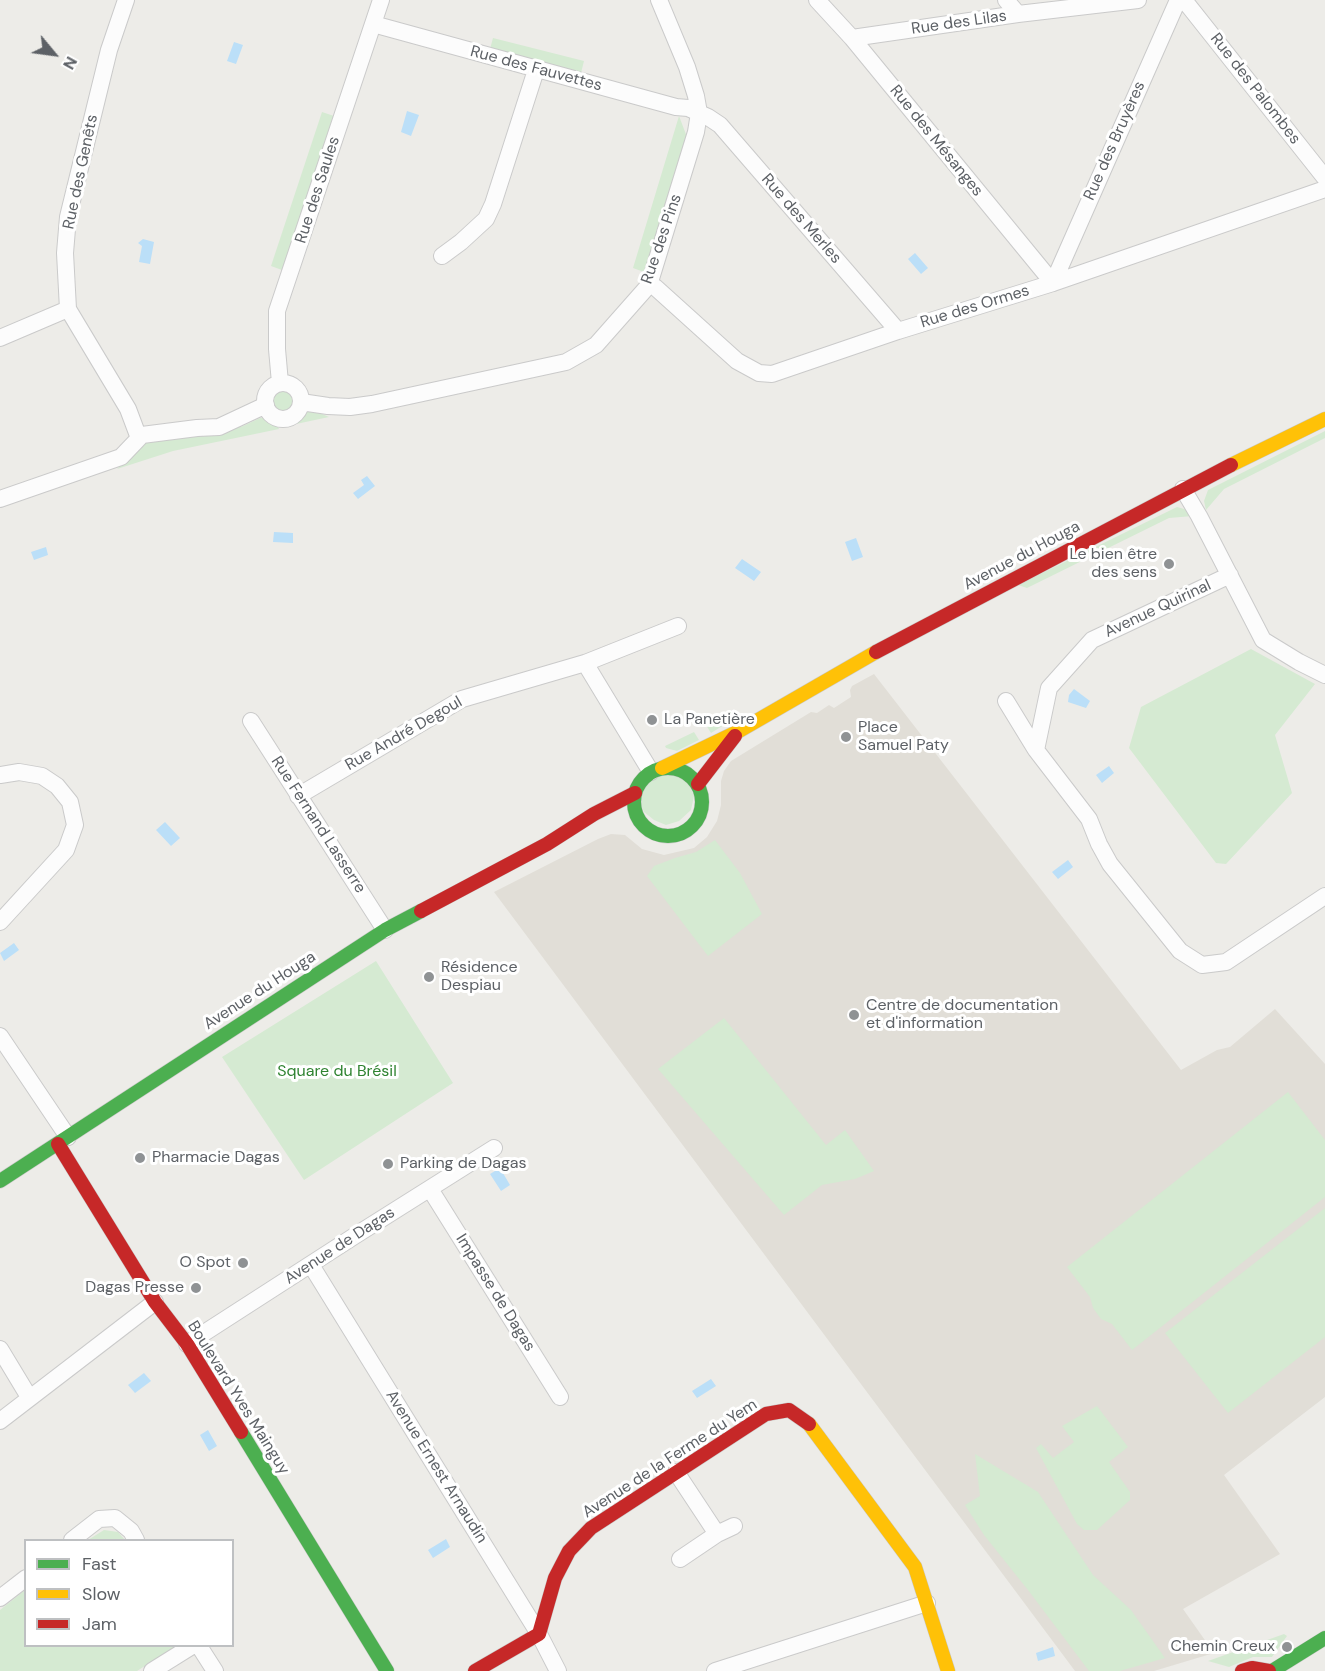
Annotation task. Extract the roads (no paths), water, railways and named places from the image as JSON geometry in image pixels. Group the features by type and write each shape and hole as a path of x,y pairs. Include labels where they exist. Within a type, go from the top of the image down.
{"main road":[{"name":"Avenue du Houga","path":"657,770 739,731 861,660 1183,489 1325,418"},
{"name":"Avenue du Houga","path":"698,784 739,731"},
{"path":"681,769 698,784 702,795 699,818 683,833 662,836 642,824 637,816 634,804 635,793 644,777 657,770 681,769"},
{"path":"547,844 594,814 635,793"},
{"path":"621,820 637,816"},
{"path":"547,844 605,824"},
{"name":"Avenue du Houga","path":"0,1181 63,1141 110,1107 385,930 547,844"},
{"name":"Boulevard Yves Mainguy","path":"63,1141 155,1302 187,1344 387,1671"},
{"name":"Avenue de la Ferme du Yem","path":"539,1634 555,1578 569,1551 591,1528 766,1414 789,1410 806,1420 915,1567 948,1671"},
{"path":"475,1671 539,1634"},
{"path":"1242,1671 1252,1668 1270,1671 1307,1651 1325,1638"},
{"path":"1293,1671 1307,1651"}],"street":[{"name":"Rue des Saules","path":"280,383 277,311 381,0"},
{"name":"Rue des Pins","path":"301,402 350,407 372,404 566,362 596,345 649,285 696,132 699,113 696,96 687,67 659,0"},
{"name":"Rue des Mésanges","path":"817,0 852,38 1053,283"},
{"path":"1006,0 1018,14"},
{"name":"Rue des Lilas","path":"852,38 1018,14 1138,0"},
{"name":"Rue des Bruyères","path":"1053,283 1178,0"},
{"name":"Rue des Palombes","path":"1184,0 1325,178"},
{"name":"Rue des Genêts","path":"123,1 68,217 65,253 68,309 128,410 136,433 142,435"},
{"name":"Rue des Fauvettes","path":"373,24 536,70 676,107 688,108 699,113"},
{"path":"442,256 486,219 493,204 536,70"},
{"name":"Rue des Merles","path":"699,113 720,124 898,331"},
{"name":"Rue des Ormes","path":"649,285 655,287 737,361 759,373 771,374 898,331 1053,283 1325,189"},
{"path":"0,338 68,309"},
{"path":"280,383 295,387 301,402 297,412 282,419 272,415 266,405 270,389 280,383"},
{"path":"0,499 121,457 142,435 219,427 266,405"},
{"name":"Avenue Quirinal","path":"1183,489 1263,640 1325,675"},
{"name":"Avenue Quirinal","path":"1036,750 1049,688 1092,640 1230,575"},
{"name":"Rue André Degoul","path":"298,796 462,699 585,663 678,626"},
{"path":"585,663 657,770"},
{"path":"1006,701 1036,750 1089,819 1110,864 1180,951 1202,965 1226,962 1325,896"},
{"name":"Rue Fernand Lasserre","path":"250,721 385,930"},
{"path":"0,775 20,772 42,776 57,786 70,802 75,825 66,850 0,922"},
{"path":"0,1036 63,1141"},
{"name":"Avenue de Dagas","path":"187,1344 494,1148"},
{"name":"Impasse de Dagas","path":"430,1189 560,1397"},
{"name":"Avenue Ernest Arnaudin","path":"311,1265 539,1634 558,1671"},
{"path":"0,1420 155,1302"},
{"path":"0,1349 29,1397"},
{"path":"676,1472 717,1534"},
{"path":"73,1539 99,1519 115,1518 135,1539"},
{"path":"680,1559 717,1534 734,1526"},
{"path":"0,1598 24,1580"},
{"path":"715,1671 927,1603"},
{"path":"152,1671 190,1647"},
{"path":"200,1647 215,1671"},
{"path":"1230,1671 1242,1671"}],"water":[{"path":"234,42 243,45 236,64 227,61"},
{"path":"407,111 419,115 411,136 401,132"},
{"path":"143,239 154,242 150,264 139,262 142,246 138,243"},
{"path":"915,253 928,268 921,274 908,259"},
{"path":"367,476 375,486 358,499 353,493 364,485 361,480"},
{"path":"274,532 293,533 293,543 273,542"},
{"path":"856,538 863,557 852,561 845,542"},
{"path":"46,547 48,555 34,560 31,552"},
{"path":"742,559 761,572 754,581 735,568"},
{"path":"1074,689 1090,701 1086,708 1068,702 1069,695"},
{"path":"1109,766 1114,773 1102,783 1096,775"},
{"path":"165,822 180,838 171,846 156,830"},
{"path":"1068,860 1073,867 1058,879 1052,872"},
{"path":"14,943 19,950 4,961 0,953"},
{"path":"500,1168 510,1185 501,1191 490,1174"},
{"path":"144,1373 151,1381 135,1393 128,1385"},
{"path":"711,1379 716,1386 697,1398 692,1391"},
{"path":"208,1430 217,1446 209,1451 200,1435"},
{"path":"446,1539 450,1547 433,1558 428,1550"},
{"path":"1053,1647 1055,1656 1038,1661 1036,1653"}],"place":[{"name":"Le bien être des sens","path":"1169,564"},
{"name":"La Panetière","path":"652,720"},
{"name":"Place Samuel Paty","path":"846,737"},
{"name":"Résidence Despiau","path":"429,977"},
{"name":"Centre de documentation et d'information","path":"854,1015"},
{"name":"Pharmacie Dagas","path":"140,1158"},
{"name":"Parking de Dagas","path":"388,1164"},
{"name":"O Spot","path":"243,1263"},
{"name":"Dagas Presse","path":"196,1288"},
{"name":"Chemin Creux","path":"1287,1647"}],"park label":[{"name":"Square du Brésil","path":"337,1072"}]}
